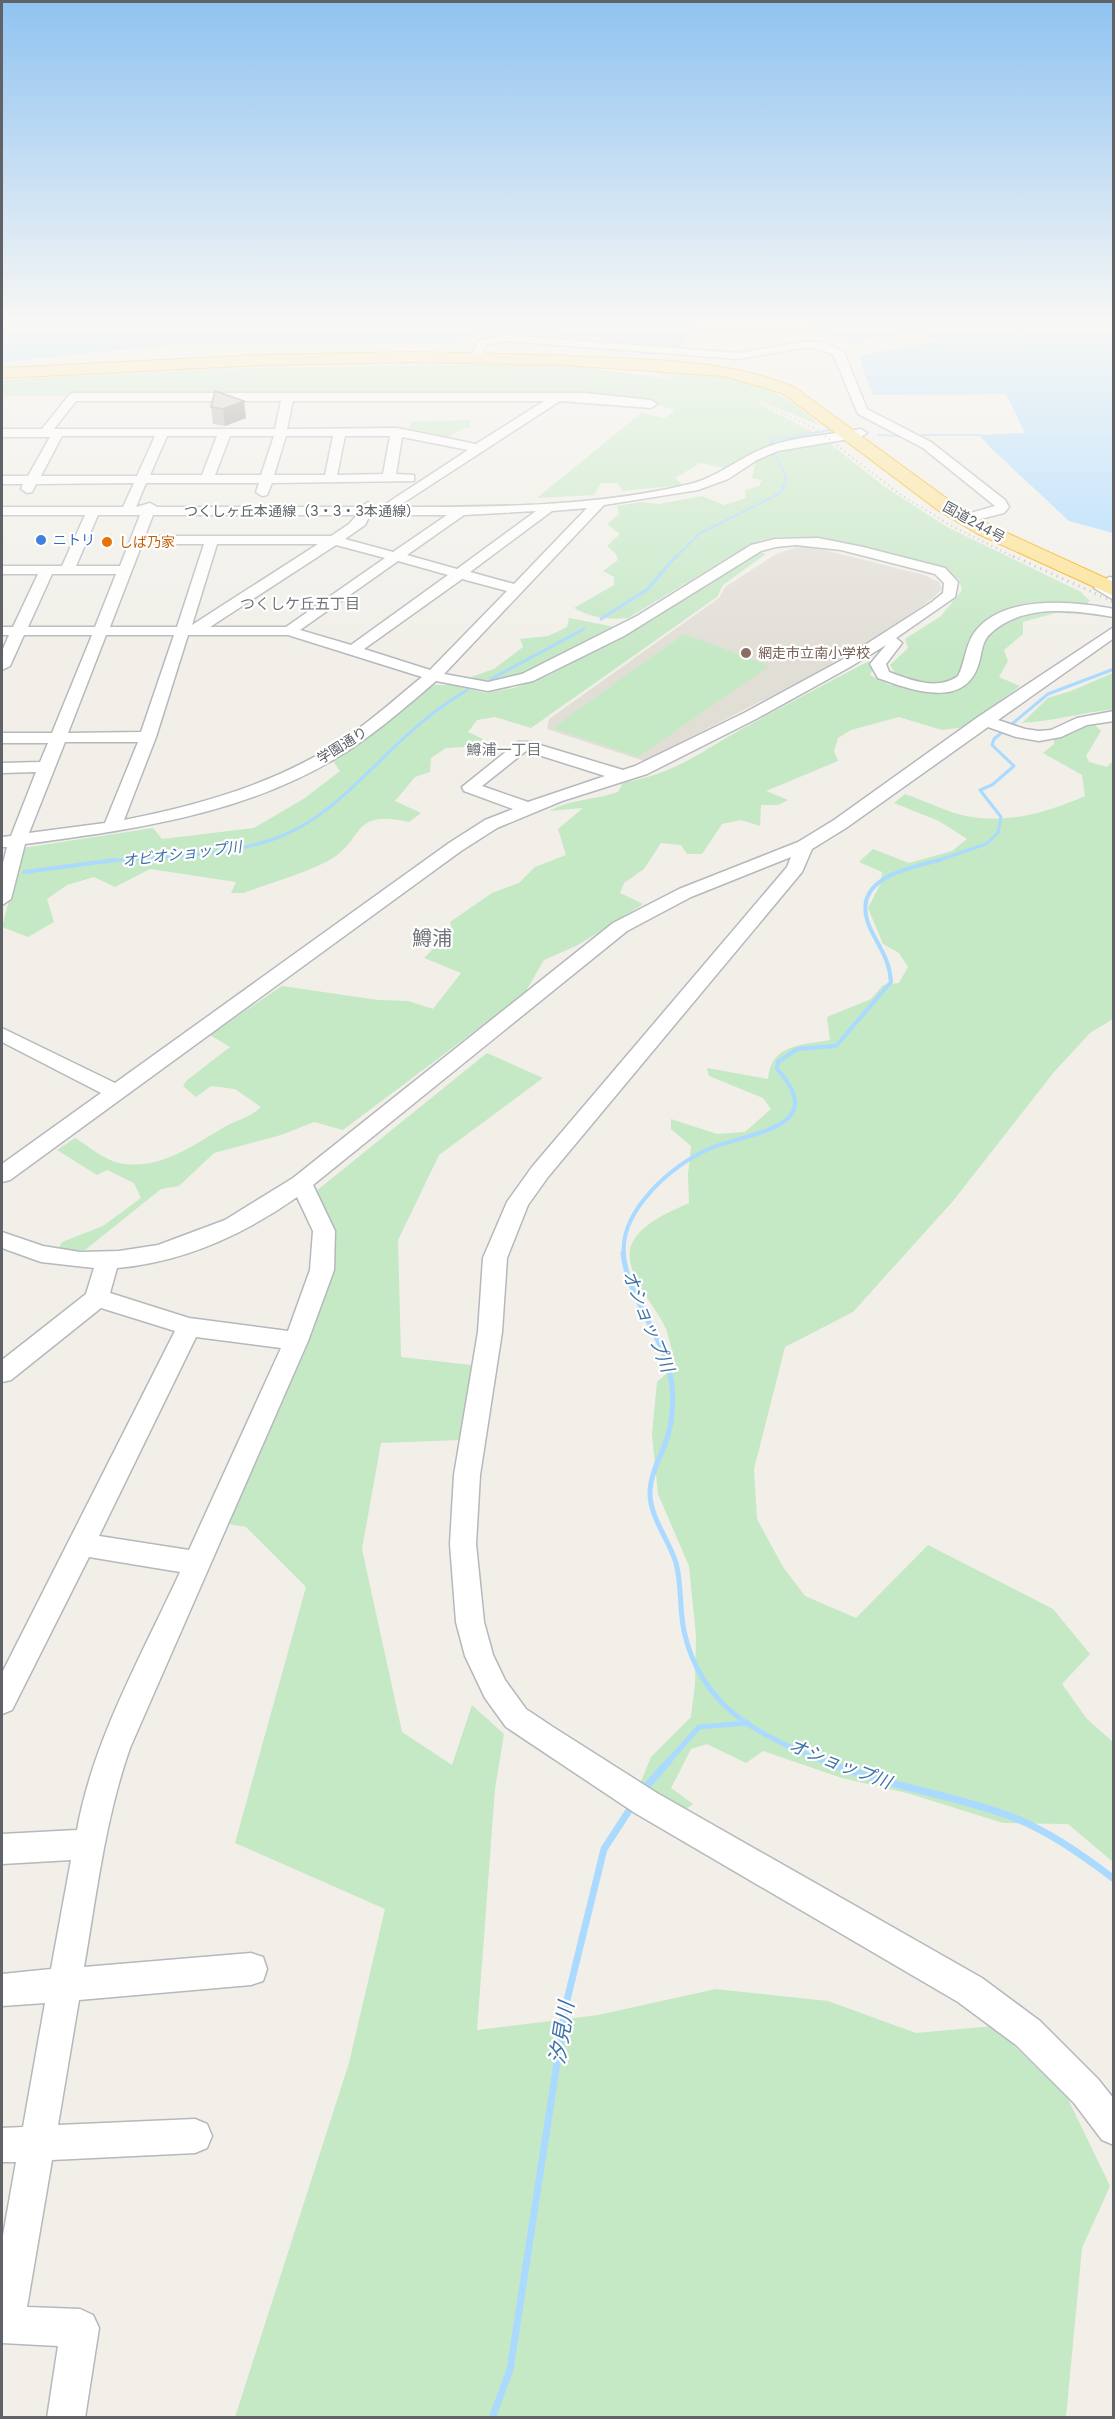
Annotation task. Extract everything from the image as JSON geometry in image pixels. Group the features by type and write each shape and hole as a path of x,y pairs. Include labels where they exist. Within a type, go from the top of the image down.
{"highway":[{"name":"国道244号","path":"856,435 929,496 1110,587"}],"street":[{"path":"6,511 33,479 51,435"},
{"path":"128,509 162,435"},
{"path":"207,479 224,435"},
{"path":"257,509 280,435"},
{"path":"330,479 339,435"},
{"path":"389,478 396,435"},
{"path":"412,435 478,448"},
{"path":"388,509 498,435"},
{"name":"つくしヶ丘本通線（3・3・3本通線）","path":"6,511 547,508 693,488 723,476 762,452 850,435"},
{"path":"908,435 927,445 1000,503 1002,507 999,510 970,518"},
{"path":"2,480 409,478"},
{"name":"つくしヶ丘本通線（3・3・3本通線）","path":"464,509 601,501"},
{"name":"学園通り","path":"10,841 112,827 186,813 279,782 362,734 434,675 601,501"},
{"path":"354,650 547,508"},
{"name":"つくしヶ丘本通線（3・3・3本通線）","path":"6,511 93,512 128,509"},
{"path":"2,899 10,841 48,767 99,631 149,509"},
{"path":"190,629 360,522 367,509"},
{"path":"289,631 464,509"},
{"path":"67,570 93,512"},
{"path":"136,540 333,540 461,572 517,589"},
{"path":"112,827 190,629 212,540"},
{"path":"2,631 190,629 289,631 434,675 478,686 499,686 520,680 640,621 756,548 770,542 793,540 927,567 940,571 951,582 950,594 944,600 885,639 750,716 685,749 623,776 528,808 491,824 455,847 2,1175"},
{"path":"2,570 124,570"},
{"path":"2,666 47,570"},
{"path":"885,639 895,643 879,664 883,675 909,685 936,688 951,685 963,678 980,636 1008,617 1052,607 1077,607 1113,613"},
{"path":"2,1240 56,1258 108,1260 159,1254 216,1236 268,1209 620,927 650,909 709,883 804,846 993,724 1113,631"},
{"path":"993,724 1022,734 1040,736 1055,734 1083,721 1113,716"},
{"path":"2,738 148,737"},
{"path":"528,808 470,787 524,745 623,776"},
{"path":"2,768 48,767"},
{"path":"804,846 796,868 535,1179 508,1222 495,1258 490,1332 467,1475 464,1544 470,1622 479,1656 495,1689 516,1718 636,1796 970,1990 1028,2033 1086,2091 1113,2128"},
{"path":"709,883 746,881 757,886 764,893 765,903"},
{"path":"2,1034 116,1092"},
{"path":"66,2418 80,2328 3,2324 39,2143 92,1844 99,1792 115,1748 296,1341 322,1270 324,1231 301,1183"},
{"path":"2,1373 97,1298 108,1260"},
{"path":"97,1298 189,1327 296,1341"},
{"path":"2,1701 189,1327"},
{"path":"82,1545 197,1563"},
{"path":"2,1849 92,1844"},
{"path":"2,1990 252,1969"},
{"path":"2,2145 195,2136"}],"shaded area":[{"name":"網走市立南小学校","path":"804,545 924,575 939,582 942,589 884,633 816,673 644,761 547,729 549,719 719,598 725,587 776,554"}],"green space":[{"path":"614,435 819,435 770,447 725,468 700,463 675,478 683,485 623,491 617,483 601,483 594,495 537,498"},
{"path":"828,442 885,487 947,527 1081,592 1090,601 1070,614 1059,612 1023,622 1023,634 1004,650 1008,661 999,677 1020,686 965,727 942,730 899,717 851,730 838,738 834,751 838,761 766,791 788,800 778,805 761,805 760,826 741,820 722,824 702,854 687,854 681,845 661,843 644,869 624,883 620,893 643,904 578,945 544,960 524,994 343,1130 314,1122 281,1135 214,1153 179,1186 161,1189 85,1250 57,1250 62,1242 103,1226 141,1198 134,1183 107,1170 97,1175 57,1150 75,1138 102,1156 119,1163 147,1164 186,1150 256,1111 261,1107 235,1089 211,1086 196,1097 183,1086 186,1081 230,1047 210,1035 282,986 378,1000 408,1001 433,1009 461,973 424,958 452,930 450,922 492,893 519,883 535,867 566,855 558,829 583,808 549,811 566,804 618,792 623,783 671,768 879,656 870,675 890,685 902,685 890,665 908,648 905,639 941,616 962,590 959,579 945,570 820,541 782,537 749,545 628,618 600,618 574,608 614,585 614,577 603,571 618,560 616,554 607,546 620,534 607,524 619,514 617,506 641,502 659,504 702,496 724,505 746,498 745,490 759,486 762,480 752,478 756,458"},
{"path":"758,552 766,554 723,585 717,597 531,728 495,717 477,720 468,732 483,739 480,746 446,748 431,758 430,772 415,777 395,801 421,813 409,822 376,819 360,829 339,854 326,862 243,893 231,893 236,882 150,869 115,887 94,877 67,885 47,899 54,922 28,937 2,927 23,848 153,828 162,839 254,828 305,798 340,771 333,761 433,685 453,685 486,693 514,688 549,675 651,621"},
{"path":"569,618 615,627 523,673 503,679 485,680 471,677 494,669 523,647 520,639 548,636 567,627"},
{"path":"684,634 769,666 638,757 553,728"},
{"path":"1113,673 1113,709 1022,723 1048,698"},
{"path":"1094,724 1101,731 1086,756 1089,762 1107,767 1113,761 1113,1019 1090,1033 1054,1072 953,1201 853,1312 785,1347 754,1469 757,1519 783,1567 805,1596 856,1618 928,1545 1053,1609 1090,1654 1062,1684 1087,1719 1113,1742 1113,1862 1068,1824 1003,1823 907,1793 842,1778 763,1751 746,1763 707,1744 691,1749 671,1788 693,1804 686,1809 640,1784 651,1757 691,1717 695,1684 696,1636 689,1566 658,1494 652,1434 657,1382 676,1365 666,1329 639,1285 630,1260 630,1249 635,1238 646,1226 689,1203 688,1175 691,1146 671,1129 671,1119 717,1134 745,1132 771,1109 763,1098 709,1076 707,1068 768,1079 770,1067 782,1053 799,1045 830,1040 827,1017 871,999 883,985 899,983 908,967 899,953 883,944 868,908 881,883 882,872 859,862 873,849 909,863 952,851 967,839 939,821 894,803 905,794 972,817 1001,818 1030,815 1071,802 1085,796 1082,775 1043,753 1054,744 1054,737"},
{"path":"487,1053 543,1078 439,1155 398,1240 401,1357 471,1365 460,1440 381,1443 362,1549 402,1732 452,1765 472,1705 504,1734 495,1789 477,2030 598,2015 716,1989 828,2001 916,2033 994,2026 1068,2099 1110,2186 1082,2248 1066,2417 235,2417 349,2063 385,1909 235,1843 306,1587 246,1527 229,1524 309,1342 330,1283 330,1232 315,1192"}],"water":[{"path":"979,435 1113,435 1113,533 1069,521"}],"waterway":[{"name":"オビオショップ川","path":"769,445 774,440 803,435"},
{"name":"オビオショップ川","path":"878,435 903,436"},
{"name":"オビオショップ川","path":"922,435 979,435"},
{"name":"オビオショップ川","path":"675,558 699,534 782,492 786,477 775,454"},
{"name":"オビオショップ川","path":"601,619 648,589 676,556"},
{"name":"オビオショップ川","path":"491,679 584,629"},
{"name":"オショップ川","path":"934,862 986,844 998,833 1001,817 980,790 992,785 1014,766 992,745 994,739 1048,694 1114,669"},
{"name":"オビオショップ川","path":"103,862 218,852 263,843 284,835 318,816 419,724 467,690"},
{"name":"オビオショップ川","path":"24,872 115,860"},
{"name":"オショップ川","path":"934,862 940,860"},
{"name":"オショップ川","path":"624,1255 625,1238 630,1222 639,1206 665,1178 695,1156 709,1149 762,1132 778,1125 790,1116 795,1104 791,1089 777,1069 778,1062 797,1049 836,1046 891,982 887,961 871,930 866,913 867,899 873,888 896,873 934,862"},
{"name":"オショップ川","path":"623,1253 632,1287 663,1351 672,1385 671,1424 655,1468 650,1491 656,1519 676,1563 684,1631 692,1658 704,1681 719,1700 747,1723"},
{"name":"汐見川","path":"667,1763 699,1727 747,1723"},
{"name":"オショップ川","path":"747,1723 779,1742 828,1763"},
{"name":"汐見川","path":"644,1789 669,1761"},
{"name":"オショップ川","path":"824,1761 1019,1820 1061,1842 1114,1879"},
{"name":"汐見川","path":"492,2418 510,2370 566,2004 604,1849 632,1806"}],"railway":[{"path":"824,435 898,493 950,525 1016,558"},
{"path":"1013,556 1114,602"}],"place":[{"name":"ニトリ","path":"41,540"},
{"name":"しば乃家","path":"107,542"},
{"name":"網走市立南小学校","path":"746,653"}],"district":[{"name":"つくしケ丘五丁目","path":"300,604"},
{"name":"鱒浦一丁目","path":"504,750"},
{"name":"鱒浦","path":"432,938"}]}
